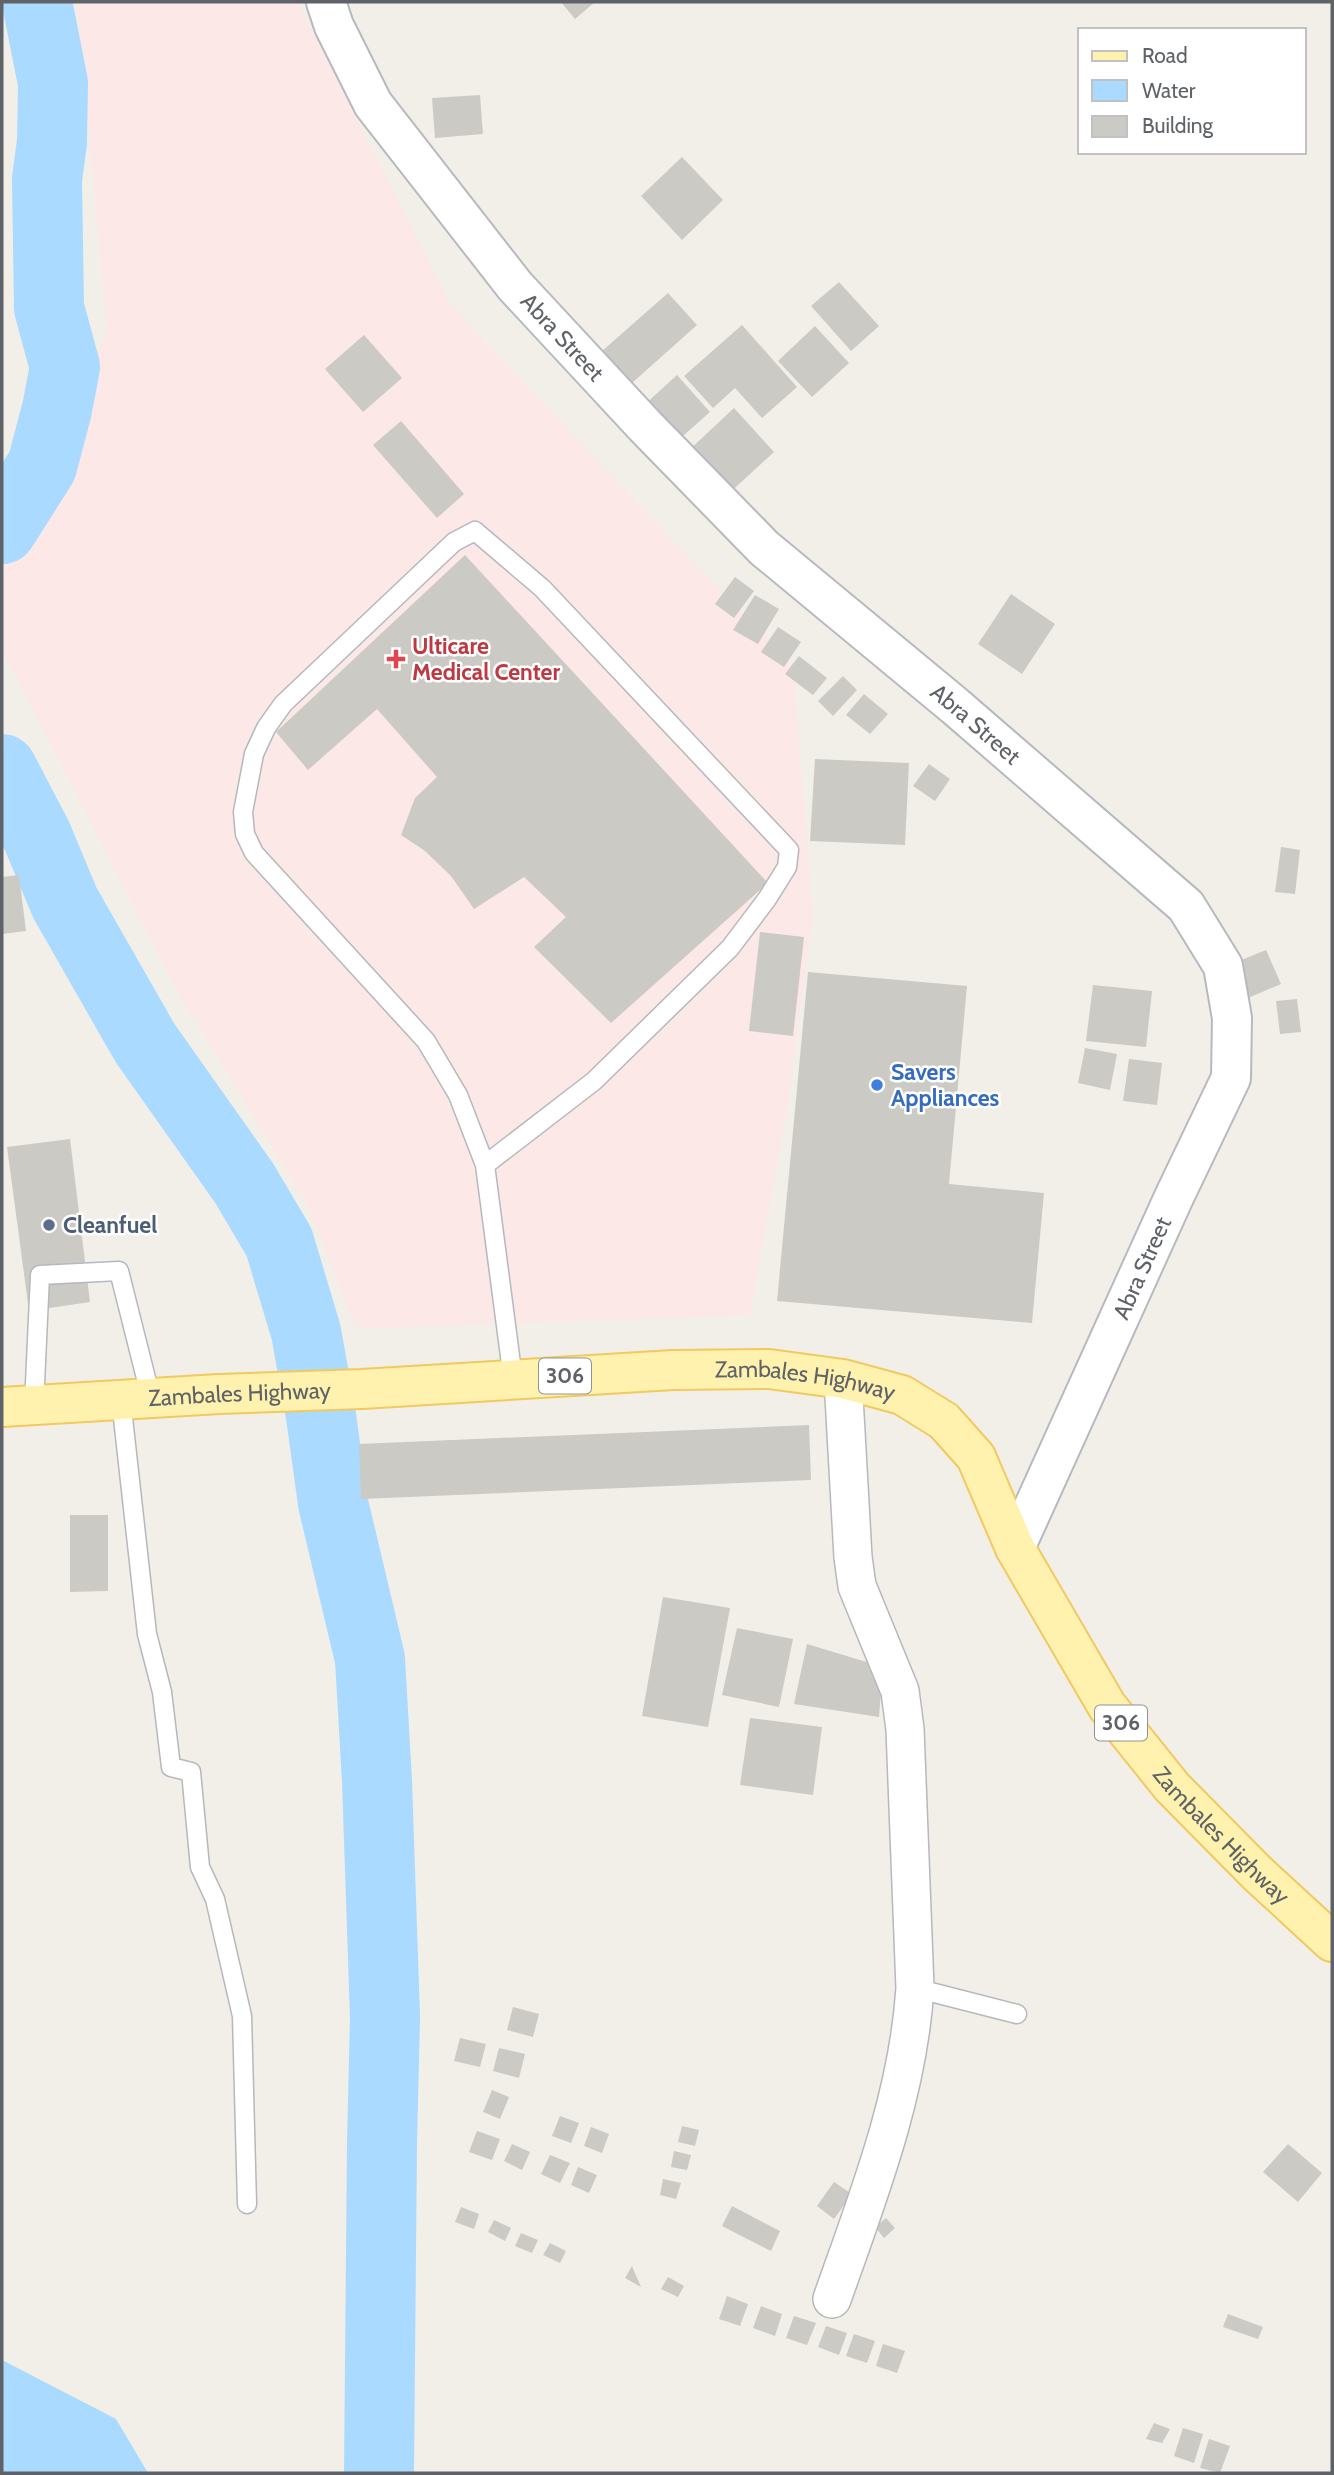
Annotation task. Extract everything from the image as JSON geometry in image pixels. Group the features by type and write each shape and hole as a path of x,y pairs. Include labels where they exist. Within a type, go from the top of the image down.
{"main road":[{"name":"Zambales Highway","path":"18,1406 673,1370 769,1369 843,1379 902,1395 944,1421 976,1457 1015,1548 1107,1706 1164,1777 1256,1873 1332,1942"}],"street":[{"name":"Abra Street","path":"326,2 334,26 373,104 515,286 645,426 764,548 955,706 1186,906 1223,966 1233,1018 1231,1078 1015,1548"},
{"path":"832,2299 882,2156 902,2087 912,2029 915,1988 905,1729 900,1691 857,1586 843,1379"}],"lane":[{"path":"485,1165 593,1081 730,948 787,867 789,850 542,588 475,531 454,542 283,704 266,728 254,754 243,812 245,834 254,853 426,1041 457,1095 485,1165 513,1379"},
{"path":"18,1406 40,1275 119,1271 136,1399 147,1634 162,1692 172,1767 191,1772 200,1867 215,1899 242,2016 247,2204"},
{"path":"915,1988 1017,2014"}],"shaded area":[{"name":"Ulticare Medical Center","path":"77,2 297,2 453,308 793,667 813,915 788,1101 750,1315 356,1329 307,1203 181,998 2,650 2,572 107,330"}],"water":[{"path":"2,2360 116,2419 148,2473 2,2473"}],"building":[{"path":"561,2 595,2 575,19"},
{"path":"480,95 483,134 435,138 432,98"},
{"path":"682,157 723,200 682,240 641,196"},
{"path":"839,282 879,326 851,351 811,306"},
{"path":"668,293 697,325 622,392 593,359"},
{"path":"742,325 797,387 762,418 735,388 713,408 684,376"},
{"path":"815,326 849,363 812,397 778,361"},
{"path":"364,335 402,378 363,412 325,369"},
{"path":"677,375 710,412 675,443 642,407"},
{"path":"734,408 774,452 726,496 686,453"},
{"path":"401,421 464,494 437,518 373,445"},
{"path":"465,555 768,883 611,1023 534,947 566,917 524,877 474,909 451,876 425,851 401,835 415,798 437,777 377,709 308,770 276,732"},
{"path":"735,577 754,591 734,618 715,604"},
{"path":"1011,594 1055,624 1022,674 978,644"},
{"path":"755,595 779,609 758,644 733,630"},
{"path":"778,627 801,642 784,667 761,652"},
{"path":"799,656 827,678 813,695 785,674"},
{"path":"843,676 857,690 833,716 818,701"},
{"path":"864,694 888,714 870,734 846,715"},
{"path":"815,759 909,763 905,845 810,841"},
{"path":"929,764 950,779 935,801 913,786"},
{"path":"1281,847 1300,850 1295,894 1275,892"},
{"path":"19,875 26,931 2,934 2,877"},
{"path":"760,932 804,937 793,1036 749,1031"},
{"path":"1266,950 1281,984 1248,998 1234,963"},
{"name":"Savers Appliances","path":"808,972 967,986 949,1184 1044,1193 1032,1323 777,1301"},
{"path":"1093,985 1152,991 1146,1047 1086,1041"},
{"path":"1297,999 1301,1032 1280,1034 1276,1001"},
{"path":"1085,1048 1117,1054 1110,1090 1078,1083"},
{"path":"1129,1059 1162,1063 1157,1105 1123,1101"},
{"name":"Cleanfuel","path":"70,1139 90,1302 29,1311 7,1147"},
{"path":"809,1425 811,1480 361,1499 359,1444"},
{"path":"70,1515 108,1515 108,1591 70,1592"},
{"path":"663,1597 730,1608 708,1727 642,1716"},
{"path":"737,1628 793,1639 779,1707 722,1695"},
{"path":"807,1644 883,1667 879,1717 794,1704"},
{"path":"750,1718 822,1727 813,1795 740,1785"},
{"path":"513,2007 539,2014 533,2037 507,2030"},
{"path":"460,2038 486,2044 480,2067 454,2061"},
{"path":"499,2048 525,2054 519,2078 493,2071"},
{"path":"492,2090 509,2097 500,2119 483,2112"},
{"path":"560,2116 579,2123 571,2143 552,2136"},
{"path":"682,2126 699,2130 695,2146 678,2142"},
{"path":"591,2127 609,2134 602,2153 584,2146"},
{"path":"477,2131 500,2139 492,2160 469,2152"},
{"path":"512,2144 530,2152 522,2170 504,2161"},
{"path":"1288,2144 1322,2173 1298,2202 1263,2172"},
{"path":"674,2151 691,2155 687,2170 671,2167"},
{"path":"550,2155 570,2163 560,2183 541,2174"},
{"path":"578,2167 597,2175 589,2193 571,2185"},
{"path":"663,2179 681,2183 676,2199 660,2195"},
{"path":"834,2182 852,2194 834,2219 817,2206"},
{"path":"732,2206 780,2231 771,2251 722,2226"},
{"path":"461,2207 479,2214 474,2229 455,2222"},
{"path":"886,2218 895,2228 884,2238 875,2227"},
{"path":"494,2220 511,2228 505,2241 488,2232"},
{"path":"521,2233 538,2240 532,2253 515,2246"},
{"path":"550,2243 566,2251 560,2263 543,2255"},
{"path":"632,2266 641,2287 625,2278"},
{"path":"668,2277 684,2286 678,2297 661,2289"},
{"path":"727,2296 748,2304 740,2326 719,2319"},
{"path":"761,2306 782,2314 775,2336 753,2328"},
{"path":"1228,2314 1263,2327 1258,2339 1223,2327"},
{"path":"794,2316 816,2323 807,2345 786,2338"},
{"path":"826,2326 847,2333 839,2355 818,2347"},
{"path":"854,2334 875,2341 867,2363 846,2356"},
{"path":"883,2344 905,2351 897,2373 876,2366"},
{"path":"1154,2423 1170,2429 1162,2443 1146,2439"},
{"path":"1183,2428 1203,2434 1194,2463 1174,2456"},
{"path":"1209,2439 1230,2446 1220,2473 1200,2468"}],"waterway":[{"path":"2,529 42,466 65,367 49,308 47,179 52,142 53,83 37,2"},
{"path":"2,769 37,836 65,903 145,1043 244,1183 279,1242 306,1332 333,1503 370,1659 385,2017 379,2473"}],"place":[{"name":"Ulticare Medical Center","path":"396,659"},
{"name":"Savers Appliances","path":"877,1085"},
{"name":"Cleanfuel","path":"49,1225"}]}
